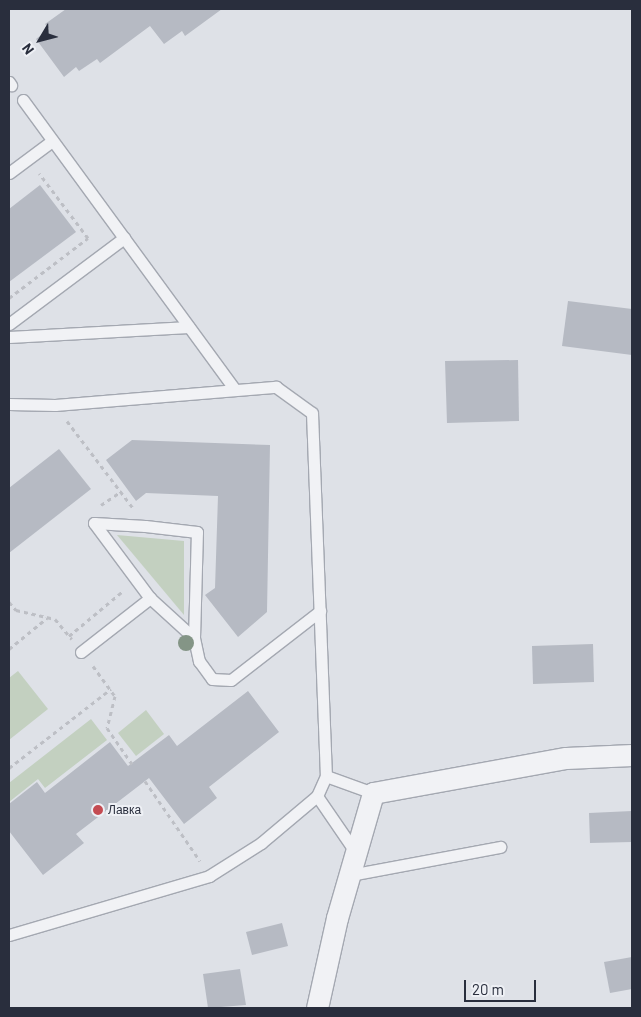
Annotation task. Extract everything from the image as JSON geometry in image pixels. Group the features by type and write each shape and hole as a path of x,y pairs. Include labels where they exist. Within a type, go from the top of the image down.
{"street":[{"path":"317,1008 350,875 373,793 566,758 632,755"}],"lane":[{"path":"23,100 235,390"},
{"path":"9,173 52,141"},
{"path":"9,324 124,238"},
{"path":"9,337 189,327"},
{"path":"9,404 55,405 276,387 312,412 326,776 317,796 261,843 209,876 9,936"},
{"path":"194,638 150,598 94,523 197,532 194,638 199,660 212,678 231,680 320,611"},
{"path":"81,652 150,598"},
{"path":"326,776 373,793"},
{"path":"317,796 356,853"},
{"path":"350,875 500,847"}],"path":[{"path":"9,298 88,238 37,170"},
{"path":"55,405 122,491"},
{"path":"9,602 16,610 56,619 111,689 115,696 107,728 132,764"},
{"path":"69,636 98,612"},
{"path":"9,649 48,618"},
{"path":"9,768 111,689"},
{"path":"145,781 209,876"}],"green space":[{"path":"117,535 184,541 184,615"},
{"path":"18,671 48,709 9,740 9,678"},
{"path":"146,710 164,734 136,756 118,733"},
{"path":"91,719 107,740 45,788 38,779 9,802 9,783"}],"building":[{"path":"66,9 222,9 185,36 182,31 164,44 150,26 100,63 97,59 79,71 76,67 64,77 36,39 49,29 45,24"},
{"path":"40,185 76,232 9,282 9,209"},
{"path":"568,301 632,309 632,355 562,346"},
{"path":"518,360 519,421 447,423 445,361"},
{"path":"132,440 270,445 267,612 238,637 205,595 215,588 218,496 146,493 136,501 106,460"},
{"path":"59,449 91,489 9,553 9,488"},
{"path":"593,644 594,682 533,684 532,646"},
{"path":"248,691 279,732 209,787 217,798 184,824 149,778 76,834 84,843 43,875 9,831 9,804 37,782 45,793 110,742 128,766 169,735 177,746"},
{"path":"632,811 632,842 590,843 589,813"},
{"path":"282,923 288,946 252,955 246,932"},
{"path":"632,957 632,989 610,993 604,962"},
{"path":"240,969 246,1005 208,1008 203,974"}],"place":[{"name":"Лавка","path":"98,810"}]}
